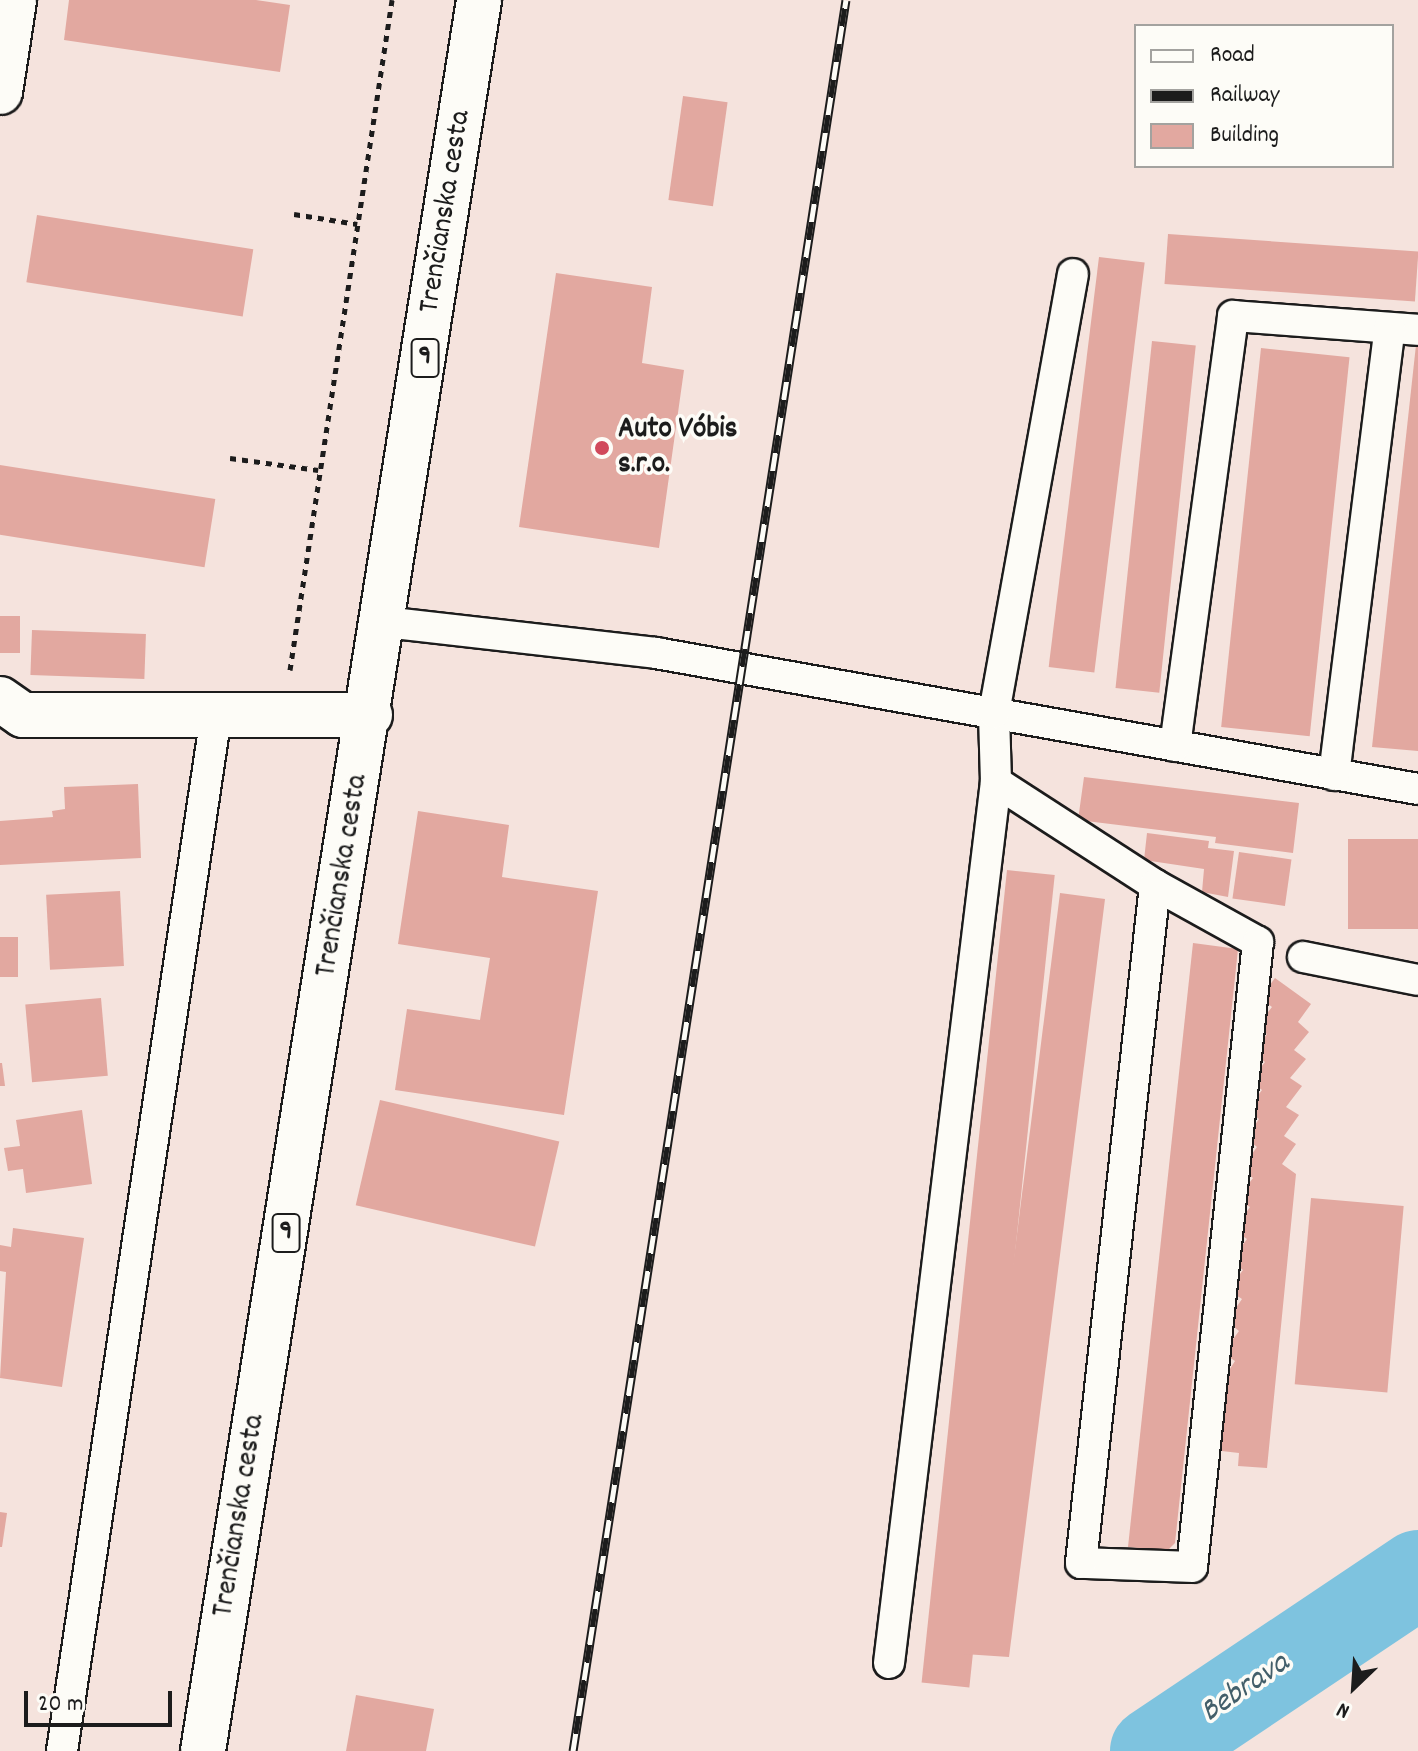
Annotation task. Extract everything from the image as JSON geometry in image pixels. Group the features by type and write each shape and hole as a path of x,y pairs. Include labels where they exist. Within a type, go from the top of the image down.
{"main road":[{"path":"0,92 14,0"},
{"name":"Trenčianska cesta","path":"203,1751 385,622 479,0"},
{"path":"12,707 216,715 370,715"}],"lane":[{"path":"889,1663 996,782 994,713 1073,274"},
{"path":"1175,746 1233,316 1404,329 1334,775"},
{"path":"385,622 656,653 1418,789"},
{"path":"62,1751 216,715"},
{"path":"996,782 1155,885 1258,942 1192,1567 1081,1563 1155,885"},
{"path":"1303,957 1418,980"}],"path":[{"path":"284,715 318,470 392,0"},
{"path":"294,214 357,224"},
{"path":"230,458 318,470"}],"building":[{"path":"69,0 256,0 290,5 280,72 64,40"},
{"path":"683,96 728,102 713,206 668,200"},
{"path":"37,215 253,249 243,316 26,282"},
{"path":"1168,234 1418,251 1415,301 1165,284"},
{"path":"1099,257 1145,263 1094,673 1049,667"},
{"name":"Auto Vóbis s.r.o.","path":"556,273 652,287 642,363 684,370 659,548 519,527"},
{"path":"1152,341 1196,346 1159,693 1116,688"},
{"path":"1418,345 1418,751 1372,747"},
{"path":"1261,348 1350,357 1310,736 1221,727"},
{"path":"0,465 215,499 205,567 0,535"},
{"path":"0,616 20,616 20,653 0,653"},
{"path":"32,630 146,634 144,679 30,675"},
{"path":"1084,777 1299,803 1293,853 1215,843 1216,837 1078,820"},
{"path":"138,784 141,858 0,865 0,821 53,817 52,811 65,809 64,787"},
{"path":"418,811 509,825 502,877 598,891 564,1115 395,1090 407,1009 480,1020 490,958 398,944"},
{"path":"1147,833 1209,841 1208,848 1234,851 1228,897 1202,892 1204,869 1144,860"},
{"path":"1348,839 1418,839 1418,929 1348,929"},
{"path":"1239,852 1291,859 1285,906 1232,899"},
{"path":"1007,870 1055,875 969,1688 922,1683"},
{"path":"120,891 124,966 50,970 46,895"},
{"path":"1060,893 1105,899 1086,1050 1009,1657 964,1654"},
{"path":"0,937 18,937 18,977 0,977"},
{"path":"1193,943 1238,949 1175,1543 1167,1551 1128,1547"},
{"path":"1275,978 1311,1004 1298,1022 1309,1032 1294,1050 1306,1059 1290,1078 1302,1086 1286,1107 1299,1115 1284,1136 1296,1144 1282,1164 1296,1174 1267,1468 1238,1466 1239,1453 1213,1450 1221,1383 1235,1361 1223,1353 1239,1331 1227,1321 1242,1299 1228,1290 1243,1270 1231,1260 1247,1239 1234,1230 1250,1207 1237,1199 1253,1178 1241,1169 1257,1147 1246,1138 1259,1119 1247,1110 1262,1090 1250,1081 1265,1062 1253,1053 1267,1034 1257,1026 1272,1007 1260,998"},
{"path":"101,998 108,1076 32,1082 25,1005"},
{"path":"2,1063 5,1086 0,1086"},
{"path":"380,1100 559,1141 535,1247 356,1205"},
{"path":"82,1110 92,1184 26,1193 23,1169 8,1171 4,1148 20,1146 16,1120"},
{"path":"1311,1198 1404,1206 1387,1392 1295,1384"},
{"path":"13,1228 84,1238 62,1387 0,1378 6,1272 0,1271 0,1245 11,1247"},
{"path":"0,1512 7,1513 2,1547 0,1547"},
{"path":"356,1695 434,1709 426,1751 346,1751"}],"waterway":[{"name":"Bebrava","path":"1154,1751 1418,1574"}],"railway":[{"path":"573,1751 846,0"}],"place":[{"name":"Auto Vóbis s.r.o.","path":"602,448"}]}
